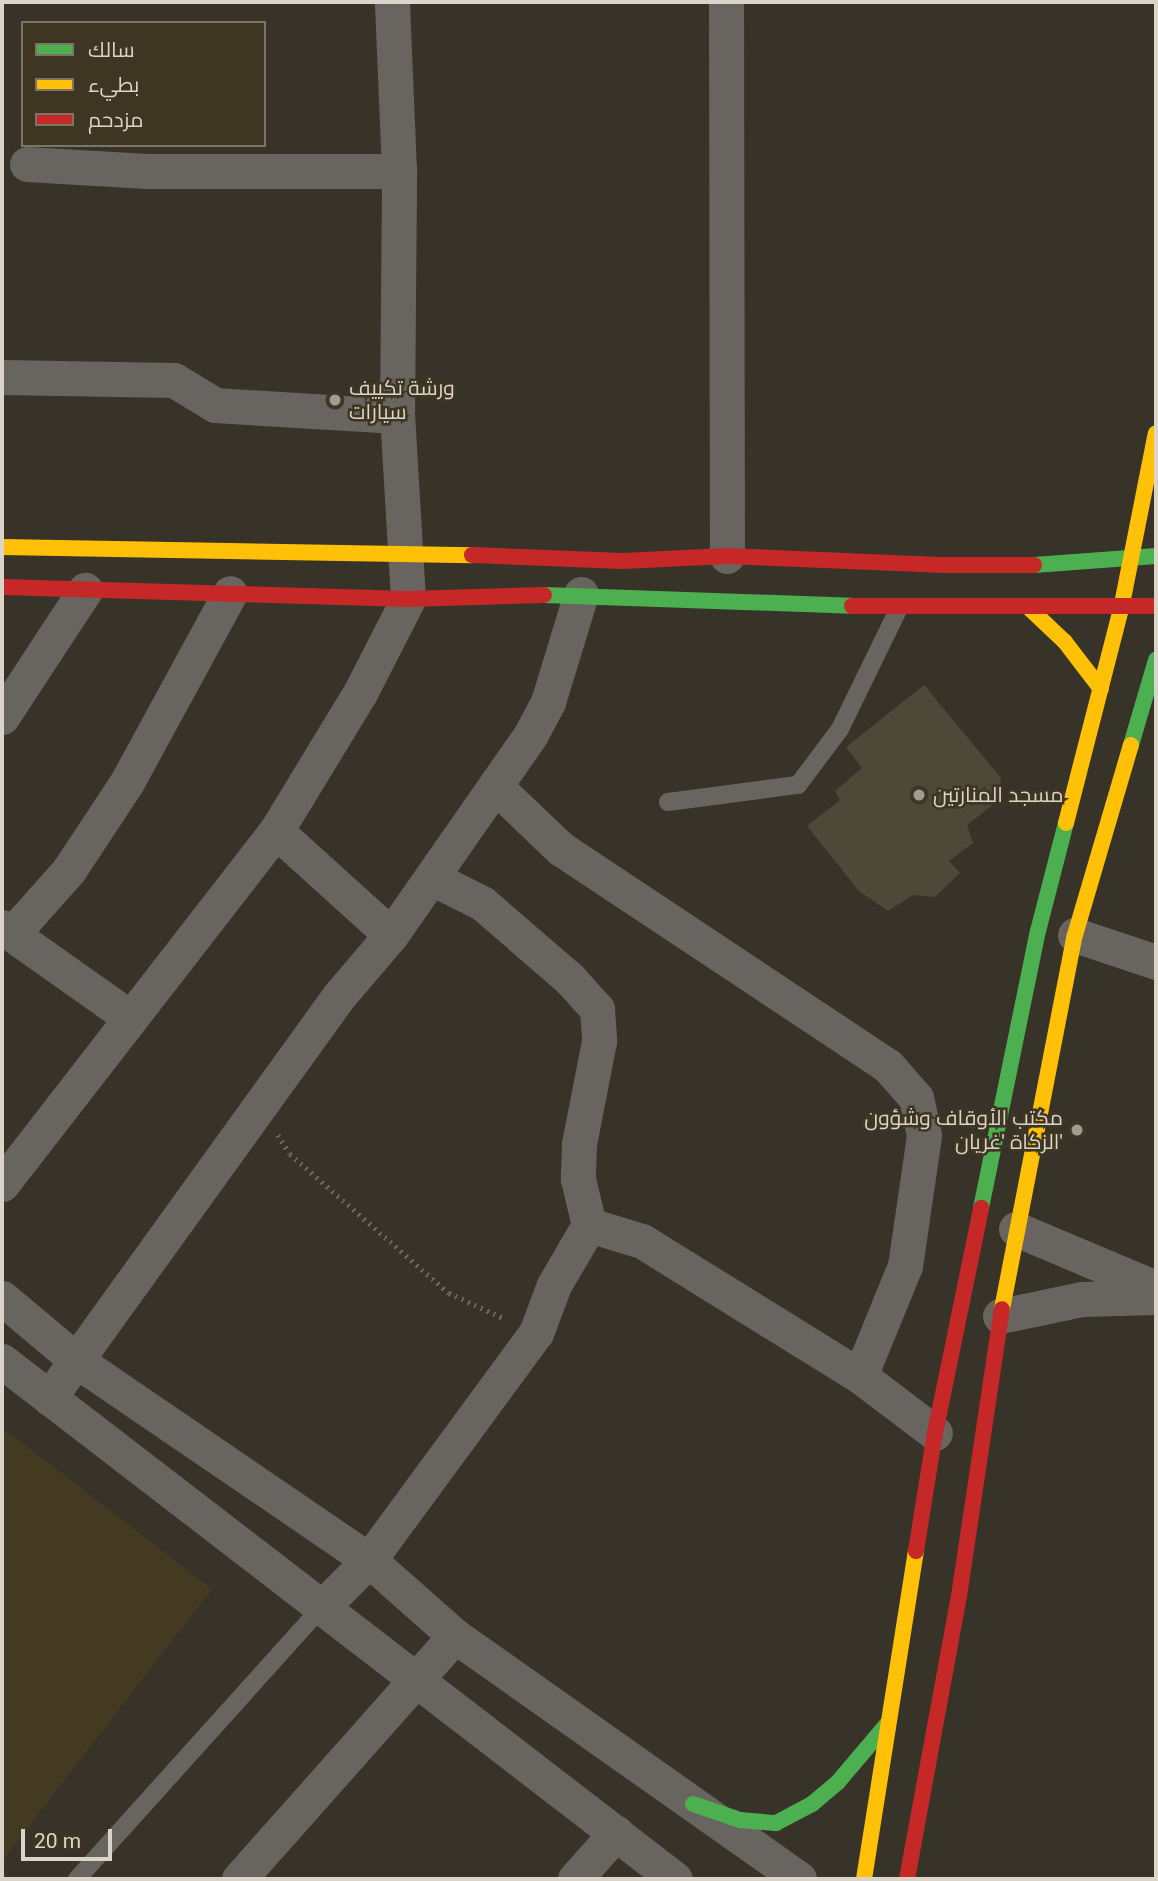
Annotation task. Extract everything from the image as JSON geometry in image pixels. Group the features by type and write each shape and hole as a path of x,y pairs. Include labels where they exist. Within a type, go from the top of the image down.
{"main road":[{"path":"864,1879 935,1433 1038,931 1121,609 1156,433"},
{"path":"2,547 403,552 899,608 1121,609 1156,606"},
{"path":"2,587 408,599 581,594 623,578 727,556 944,565 1049,565 1156,556"},
{"path":"1028,607 1065,642 1101,689"},
{"path":"907,1879 959,1596 1000,1316 1075,935 1156,660"},
{"path":"693,1804 740,1820 776,1823 812,1804 838,1782 889,1721"}],"street":[{"path":"2,1184 276,831 360,693 408,599 403,552 397,416 399,171 392,2"},
{"path":"726,2 727,556"},
{"path":"27,164 147,171 399,171"},
{"path":"2,377 174,380 215,405 397,416"},
{"path":"2,717 85,590"},
{"path":"129,1017 7,931 69,870 127,782 230,593"},
{"path":"49,1398 339,996 391,935 531,734 548,702 581,594"},
{"path":"495,786 561,849 888,1066 916,1098 924,1135 905,1266 860,1376"},
{"path":"276,831 391,935"},
{"path":"322,1607 369,1560 536,1333 554,1285 589,1225 578,1179 579,1144 599,1041 597,1009 569,978 482,904 432,878"},
{"path":"1075,935 1156,962"},
{"path":"589,1225 642,1241 860,1376 935,1433"},
{"path":"1016,1229 1156,1288"},
{"path":"1000,1316 1082,1299 1156,1297"},
{"path":"2,1298 77,1361 369,1560 455,1636 799,1879"},
{"path":"2,1361 675,1879"},
{"path":"239,1879 455,1636"},
{"path":"575,1879 616,1833"}],"lane":[{"path":"668,802 797,785 840,729 899,608"},
{"path":"77,1879 322,1607"}],"path":[{"path":"260,1104 290,1154 449,1293 536,1333"}],"shaded area":[{"path":"2,1427 212,1589 2,1861"}],"building":[{"name":"مسجد المنارتين","path":"924,685 1001,778 999,800 967,825 973,843 949,861 960,873 935,897 913,895 888,911 859,891 807,826 840,800 835,791 862,768 846,747"}],"traffic: fast":[{"path":"1034,565 1156,556"},
{"path":"544,595 852,606"},
{"path":"1131,745 1156,660"},
{"path":"981,1208 1038,931 1066,823"},
{"path":"693,1804 740,1820 776,1823 812,1804 838,1782 888,1723"}],"traffic: slow":[{"path":"1066,823 1121,609 1156,433"},
{"path":"2,547 472,555"},
{"path":"1028,607 1065,642 1101,689"},
{"path":"1002,1309 1075,935 1131,745"},
{"path":"864,1879 916,1551"}],"traffic: jam":[{"path":"472,555 623,561 727,556 945,565 1034,565"},
{"path":"2,587 408,599 544,595"},
{"path":"852,606 1156,606"},
{"path":"916,1551 935,1433 981,1208"},
{"path":"907,1879 959,1596 1002,1309"}],"place":[{"name":"ورشة تكييف سيارات","path":"335,400"},
{"name":"مسجد المنارتين","path":"919,795"},
{"name":"مكتب الأوقاف وشؤون الزكاة 'غريان'","path":"1077,1130"}]}
